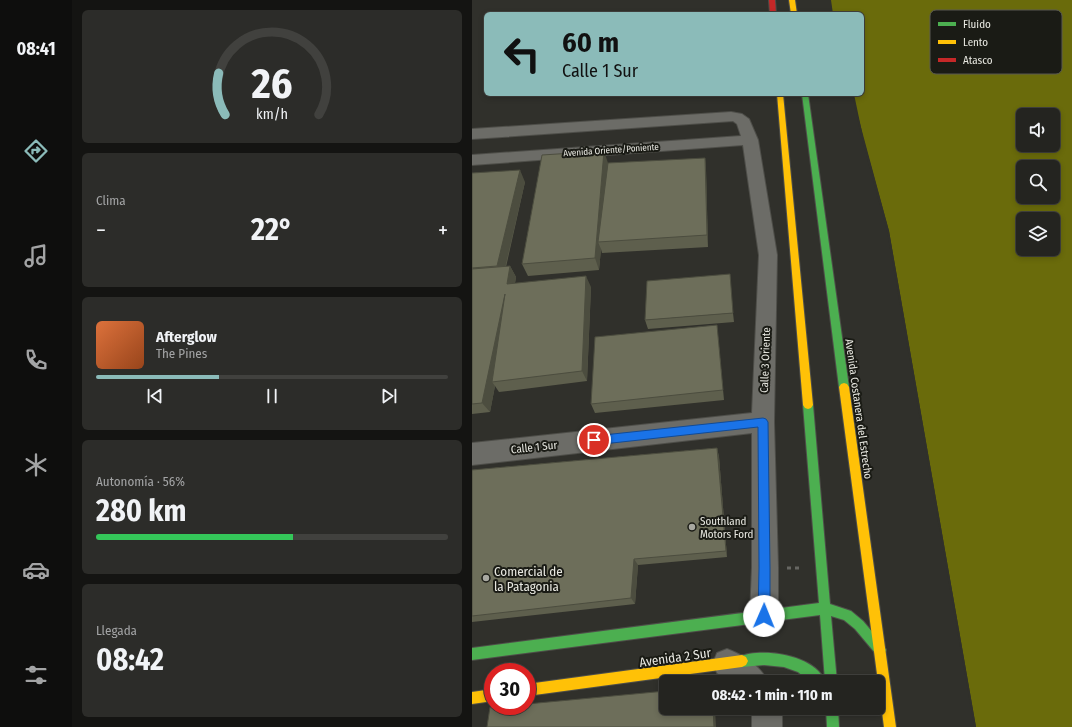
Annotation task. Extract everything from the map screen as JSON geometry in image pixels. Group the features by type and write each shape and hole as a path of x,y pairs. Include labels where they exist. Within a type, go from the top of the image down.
{"main road":[{"path":"772,0 773,12"},
{"path":"792,0 794,12"},
{"path":"780,96 826,608 831,675"},
{"name":"Avenida Costanera del Estrecho","path":"805,96 890,727"},
{"path":"472,654 826,608 847,615 859,625 880,650"},
{"name":"Avenida 2 Sur","path":"536,689 767,659 794,662 813,675"},
{"path":"472,698 484,696"},
{"path":"832,715 833,727"}],"street":[{"name":"Calle 3 Oriente","path":"472,134 731,116 737,117 744,122 750,140 768,255 763,422 765,568 764,616"},
{"name":"Avenida Oriente/Poniente","path":"472,160 750,140"},
{"name":"Calle 1 Sur","path":"472,454 763,422"},
{"path":"728,663 745,675"},
{"path":"767,715 767,727"}],"shaded area":[{"path":"831,0 1072,0 1072,727 976,727 889,231 863,137 854,96 864,96 864,12 833,12"}],"pier":[{"path":"852,96 889,231 976,727 974,727 887,232 861,137"}],"building":[{"path":"604,151 595,258 522,264 542,155"},
{"path":"705,158 707,235 598,242 608,163"},
{"path":"520,170 497,266 472,268 472,173"},
{"path":"510,266 507,284 586,276 582,371 492,382 505,294 482,403 472,404 472,269"},
{"path":"730,274 733,313 645,320 647,281"},
{"path":"717,325 723,390 591,404 595,337"},
{"path":"717,448 726,551 634,559 631,598 472,616 472,470"},
{"path":"659,692 659,715 713,715 714,727 487,727 489,715 536,715 536,703"}],"traffic: fast":[{"path":"805,96 844,387"},
{"path":"808,405 830,675"},
{"path":"472,654 826,608"},
{"path":"826,608 847,615 859,625 880,650"},
{"path":"742,661 774,659 794,663 812,675"},
{"path":"832,715 833,727"}],"traffic: slow":[{"path":"792,0 794,12"},
{"path":"780,96 808,405"},
{"path":"844,387 890,727"},
{"path":"536,689 742,661"},
{"path":"472,698 484,696"}],"traffic: jam":[{"path":"772,0 773,12"}],"place":[{"name":"Southland Motors Ford","path":"692,527"},
{"name":"Comercial de la Patagonia","path":"486,578"}],"route":[{"path":"594,440 763,422 765,568 764,616"}]}
